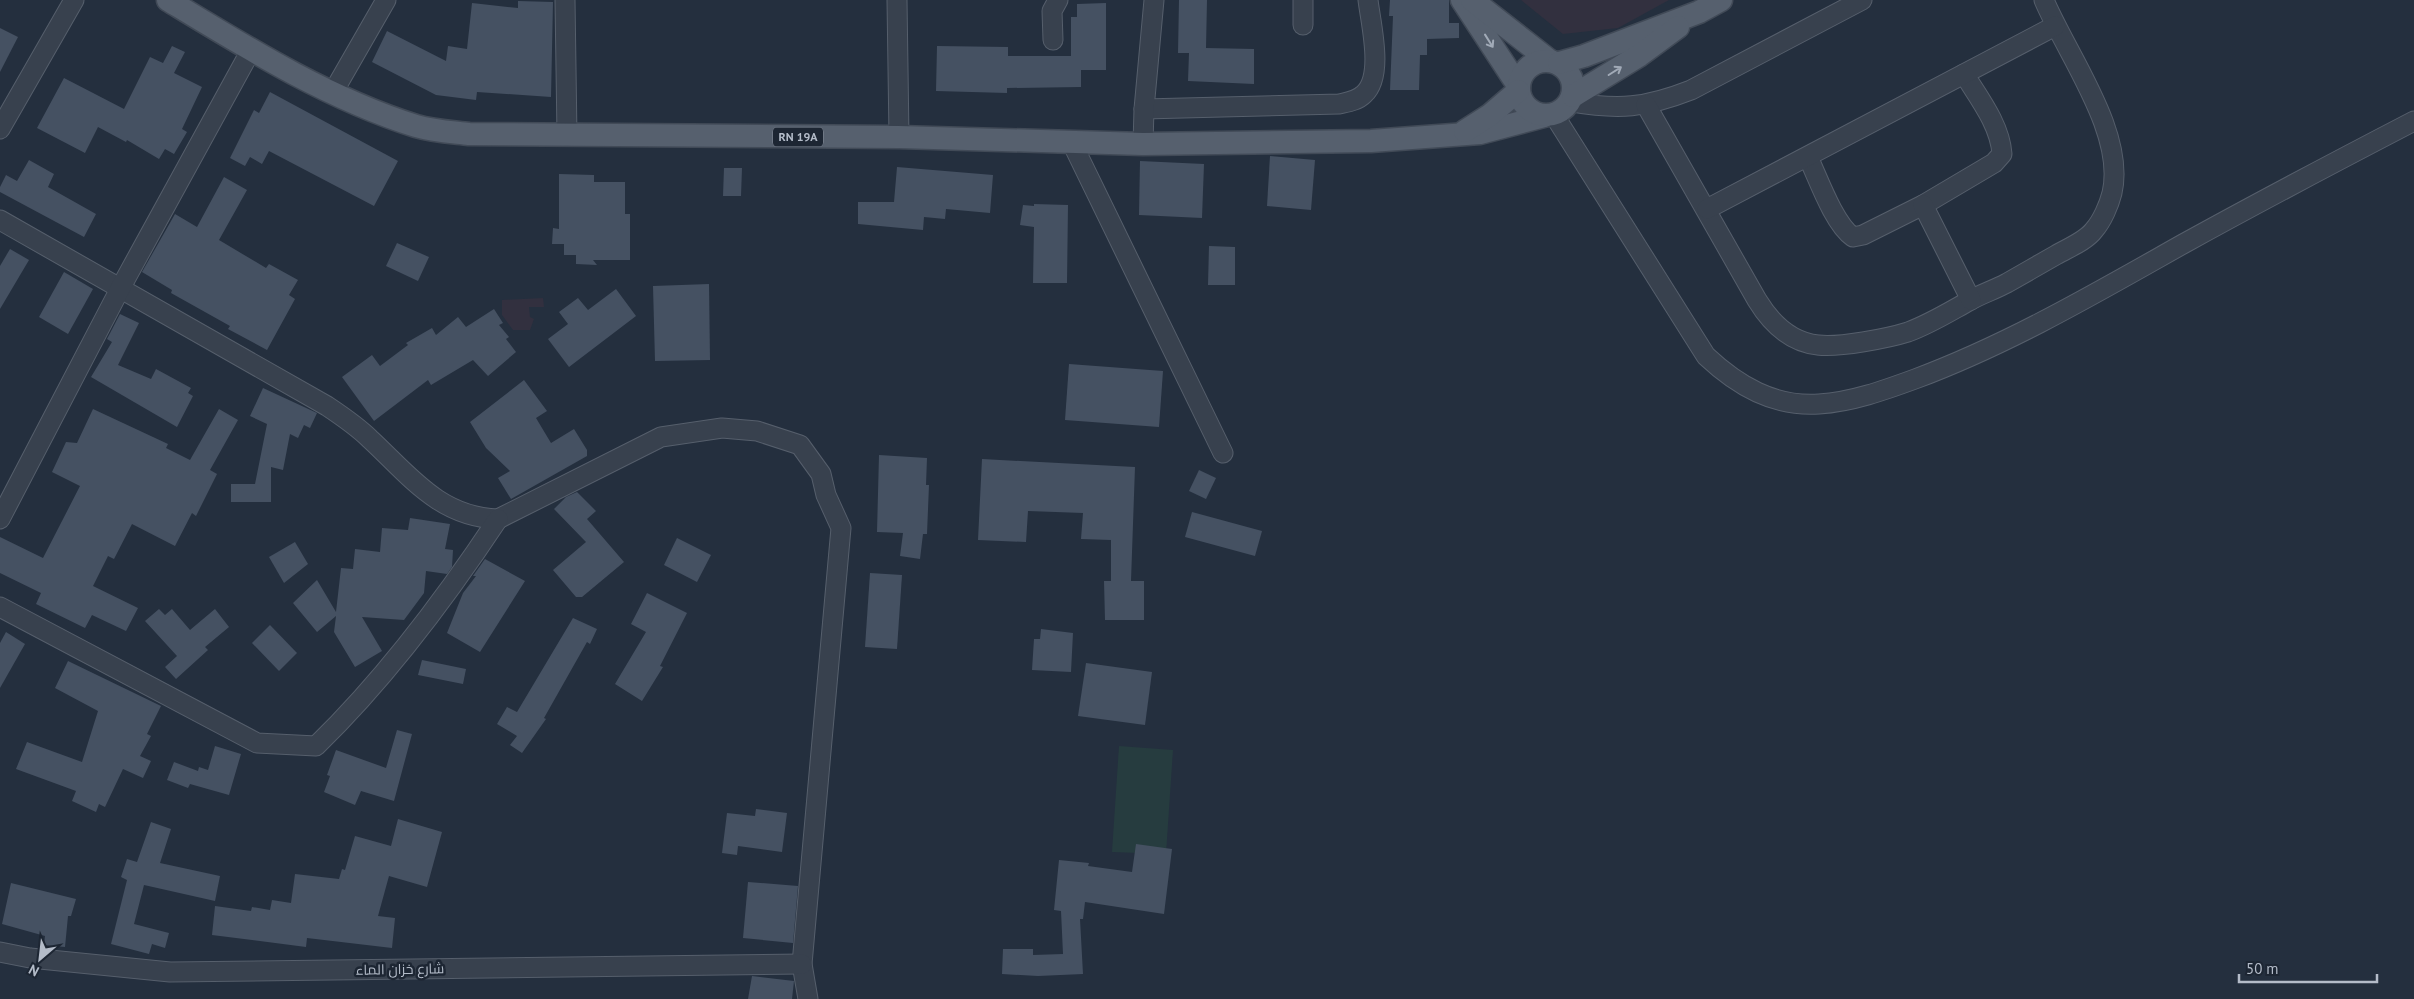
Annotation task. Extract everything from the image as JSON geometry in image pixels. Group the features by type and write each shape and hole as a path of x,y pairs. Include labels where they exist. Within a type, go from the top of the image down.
{"main road":[{"name":"RN 19A","path":"168,0 251,50 332,94 418,127 469,134 899,137 1143,144 1371,141 1459,135"},
{"path":"1462,0 1518,89 1526,107 1534,113 1560,107 1574,88 1570,74 1472,0"},
{"path":"1459,135 1502,128 1560,107 1640,55 1699,12 1721,0"},
{"path":"1459,135 1490,115 1518,89 1523,73 1535,63 1554,62 1584,56 1699,12"}],"street":[{"path":"0,129 74,0"},
{"path":"332,94 386,0"},
{"path":"565,0 567,136"},
{"path":"897,0 899,137"},
{"path":"1053,40 1052,11 1058,0"},
{"path":"1143,144 1144,109 1154,0"},
{"path":"1303,0 1303,25"},
{"path":"1144,109 1339,104 1355,100 1365,94 1373,82 1375,68 1368,0"},
{"path":"1560,107 1646,105 1691,90 1862,0"},
{"path":"1646,105 1707,209 1765,314 1788,335 1803,342 1834,346 1906,332 1934,321 1971,300 2005,284 2093,232 2103,217 2112,193 2114,151 2097,106 2055,26 2044,0"},
{"path":"1707,209 2055,26"},
{"path":"0,519 121,287 251,50"},
{"path":"1808,157 1837,217 1846,232 1853,237 1863,235 1922,205 1994,163 2002,154 2002,146 1988,113 1964,74"},
{"path":"1560,107 1706,356 1730,378 1757,393 1787,402 1819,404 1850,399 1894,386 1954,364 2074,306 2234,216 2414,121"},
{"path":"1071,141 1223,453"},
{"path":"1922,205 1971,300"},
{"path":"0,220 121,287 327,406 353,424 417,485 445,504 478,518 498,519"},
{"path":"0,607 257,743 316,746 338,725 447,594 498,519 661,437 684,432 722,428 758,431 800,445 821,474 826,495 841,528 802,964 808,999"},
{"name":"شارع خزان الماء","path":"0,952 30,958 170,972 802,964"}],"shaded area":[{"path":"1521,0 1669,0 1618,28 1563,34"},
{"path":"543,298 544,307 529,307 530,317 534,319 530,330 513,330 502,315 502,300"}],"green space":[{"path":"1119,746 1173,750 1166,854 1112,852"}],"building":[{"path":"1179,0 1207,0 1206,48 1254,49 1254,84 1188,81 1189,53 1178,53"},
{"path":"1390,0 1449,0 1449,23 1459,23 1459,38 1427,39 1427,55 1420,55 1419,90 1390,90 1393,16 1389,16"},
{"path":"518,1 553,2 551,97 477,92 476,100 436,95 372,62 387,31 446,61 448,46 467,49 472,3 518,8"},
{"path":"1106,3 1106,70 1081,70 1081,87 1007,88 1007,93 936,91 937,46 1008,47 1008,56 1071,56 1071,17 1077,17 1077,4"},
{"path":"0,28 18,37 0,72"},
{"path":"172,46 185,52 174,73 202,87 182,129 187,132 174,154 165,149 159,159 127,140 126,142 98,127 85,153 37,128 64,78 124,109 150,57 163,63"},
{"path":"270,92 398,161 374,206 269,151 262,164 250,157 245,166 230,158 254,110 259,113"},
{"path":"1270,156 1315,160 1311,210 1267,206"},
{"path":"29,160 54,174 48,187 96,214 84,237 0,192 0,187 6,175 17,181"},
{"path":"1140,161 1204,164 1202,218 1139,215"},
{"path":"897,167 993,175 990,213 946,209 945,219 924,217 923,230 858,224 858,202 894,202"},
{"path":"724,168 742,168 741,196 723,196"},
{"path":"559,174 594,175 594,182 625,182 625,214 630,214 630,260 593,260 597,265 576,264 576,255 564,255 564,244 552,244 553,228 559,229"},
{"path":"224,177 247,190 219,240 266,268 269,264 298,280 289,295 295,299 267,350 228,329 230,326 171,293 172,290 142,272 175,214 197,227"},
{"path":"1034,204 1068,205 1067,283 1033,283 1034,227 1020,225 1023,205 1034,206"},
{"path":"397,243 429,257 418,281 386,266"},
{"path":"1209,246 1235,247 1235,285 1208,285"},
{"path":"10,249 29,260 0,309 0,266"},
{"path":"64,272 93,289 68,334 39,317"},
{"path":"709,284 710,360 655,361 653,286"},
{"path":"616,289 636,316 569,367 548,339 568,324 559,312 578,298 588,310"},
{"path":"494,309 503,323 499,325 509,337 506,339 516,352 488,376 473,360 431,385 428,380 374,421 342,377 372,355 380,366 408,345 406,343 432,328 436,335 458,317 466,327"},
{"path":"120,314 139,323 118,365 151,379 156,369 191,388 188,393 193,396 177,427 91,377 112,342 107,339"},
{"path":"1069,364 1163,371 1159,427 1065,420"},
{"path":"524,380 547,411 536,418 551,443 574,429 587,450 587,456 511,499 498,478 510,471 486,448 470,422"},
{"path":"263,388 317,413 310,428 304,425 298,438 290,434 283,470 271,467 271,502 231,502 231,484 255,484 267,424 250,416"},
{"path":"93,409 168,444 166,448 190,460 219,409 238,420 210,470 217,474 196,516 192,513 175,546 132,524 114,559 108,556 93,586 138,608 126,631 92,615 85,628 36,604 41,593 0,573 0,537 43,558 80,486 52,472 66,442 77,443"},
{"path":"879,455 927,458 926,485 929,485 927,534 923,534 920,559 900,556 903,533 877,532"},
{"path":"982,459 1135,467 1131,581 1144,581 1144,620 1105,620 1104,581 1111,581 1111,540 1081,539 1083,513 1028,511 1026,542 978,540"},
{"path":"1199,470 1216,478 1206,499 1189,491"},
{"path":"577,492 596,511 587,519 624,562 582,597 576,597 553,570 586,542 554,509 566,497"},
{"path":"1192,512 1262,531 1255,556 1185,537"},
{"path":"410,518 450,524 445,549 453,550 452,567 447,574 426,571 424,593 404,620 362,617 382,651 355,667 334,632 336,616 317,632 293,603 317,580 336,612 341,568 353,569 355,549 380,552 382,528 408,530"},
{"path":"677,538 711,555 697,582 664,565"},
{"path":"295,542 308,564 284,583 269,557"},
{"path":"485,559 525,581 480,652 447,633 463,593 476,576 473,576"},
{"path":"870,573 902,575 897,649 865,647"},
{"path":"647,593 687,613 660,666 663,667 642,701 615,684 646,632 631,624"},
{"path":"159,609 165,615 172,609 190,630 215,609 229,627 205,647 208,650 176,679 165,667 177,656 145,621"},
{"path":"573,618 597,629 590,644 587,642 544,718 546,719 522,753 510,745 517,736 497,724 507,707 517,712"},
{"path":"270,625 297,653 279,671 252,643"},
{"path":"1041,629 1073,633 1071,672 1032,670 1034,639 1040,639"},
{"path":"6,632 25,644 0,688 0,643"},
{"path":"422,660 466,669 463,684 418,675"},
{"path":"68,661 161,706 147,734 151,736 140,756 151,761 143,778 123,769 105,807 99,804 96,812 72,801 76,791 16,769 27,742 82,762 98,711 55,688"},
{"path":"1086,663 1152,672 1145,725 1078,716"},
{"path":"397,730 412,734 394,801 361,791 355,805 324,792 330,776 327,775 336,750 386,768"},
{"path":"215,746 241,754 229,795 190,784 188,788 167,780 174,762 198,771 199,767 208,770"},
{"path":"756,809 787,813 782,852 738,846 737,855 722,853 727,813 755,816"},
{"path":"398,819 442,832 427,887 389,876 378,916 395,918 392,948 307,938 306,947 212,935 215,906 251,911 252,907 270,910 272,900 291,903 295,874 339,879 342,869 345,870 355,836 391,846"},
{"path":"151,822 171,829 160,863 220,876 215,901 144,885 134,924 169,933 165,948 152,944 149,954 111,944 127,880 121,877 127,859 137,862"},
{"path":"1136,844 1172,849 1164,914 1085,902 1083,919 1080,919 1083,974 1038,976 1002,974 1003,949 1033,949 1033,955 1063,954 1061,911 1054,910 1059,860 1089,863 1088,866 1132,872"},
{"path":"748,882 798,886 793,943 743,938"},
{"path":"11,883 76,899 71,916 68,916 65,947 44,945 45,936 2,924"},
{"path":"752,976 794,981 792,999 748,999"}]}
